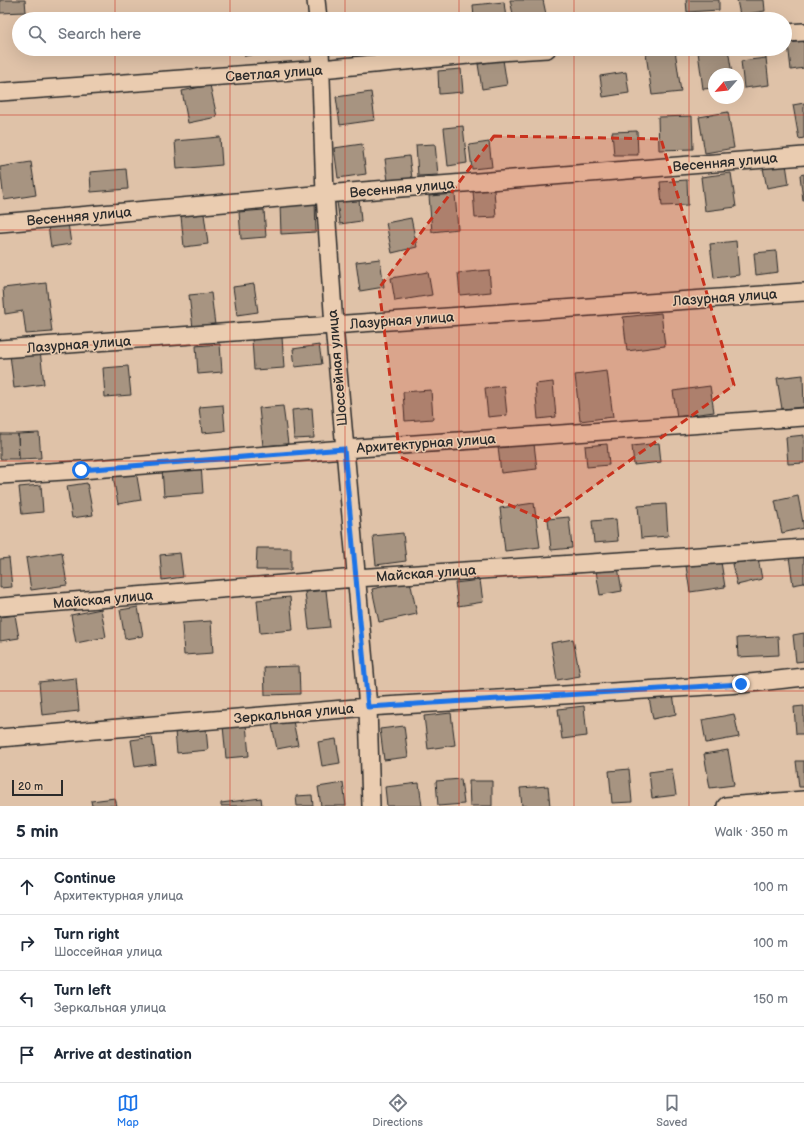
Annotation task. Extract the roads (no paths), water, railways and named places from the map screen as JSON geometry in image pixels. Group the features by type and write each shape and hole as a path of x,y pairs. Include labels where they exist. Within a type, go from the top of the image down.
{"street":[{"path":"316,0 317,12"},
{"path":"792,33 804,32"},
{"name":"Шоссейная улица","path":"320,56 325,194 344,449 368,707 371,806"},
{"name":"Светлая улица","path":"0,92 321,69 458,56"},
{"name":"Весенняя улица","path":"0,223 325,194 804,156"},
{"name":"Лазурная улица","path":"0,349 334,326 626,303 804,292"},
{"name":"Архитектурная улица","path":"0,475 804,417"},
{"name":"Майская улица","path":"0,607 356,578 804,548"},
{"name":"Зеркальная улица","path":"0,738 368,707 741,684 804,677"},
{"path":"726,806 804,800"}]}
